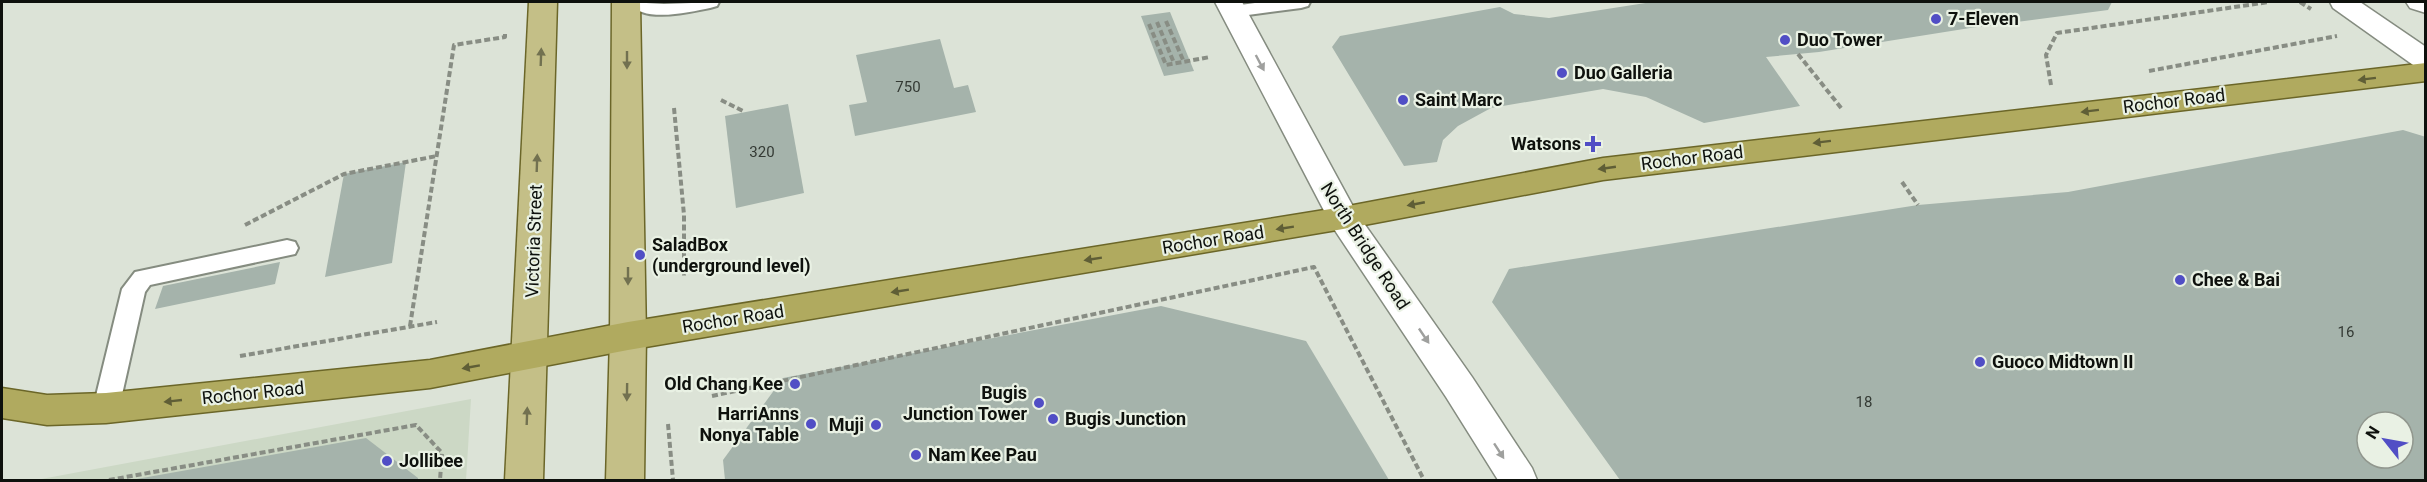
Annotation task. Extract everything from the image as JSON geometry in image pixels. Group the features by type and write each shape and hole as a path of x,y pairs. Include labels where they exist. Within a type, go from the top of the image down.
{"highway":[{"name":"Rochor Road","path":"2,403 47,410 106,408 430,374 628,336 1343,218 1603,169 2426,72"},
{"path":"2,422 47,410"}],"main road":[{"name":"Victoria Street","path":"524,480 543,2"},
{"path":"625,480 628,336 626,2"},
{"path":"2343,2 2426,61"},
{"path":"2420,2 2426,5"},
{"name":"North Bridge Road","path":"1230,7 1343,218 1459,387 1518,480"}],"lane":[{"path":"637,2 652,9 666,11 710,2"},
{"path":"1230,7 1301,2"},
{"path":"106,408 134,290 144,278 287,248"}],"path":[{"path":"2052,89 2046,55 2057,33 2269,2"},
{"path":"2300,2 2317,14"},
{"path":"1166,21 1184,62"},
{"path":"1157,22 1174,63"},
{"path":"1149,24 1166,65 1210,57"},
{"path":"410,326 454,45 505,37 506,25"},
{"path":"2146,72 2346,35"},
{"path":"1797,54 1865,137"},
{"path":"721,100 745,112"},
{"path":"1841,108 1853,107"},
{"path":"674,108 684,215 684,277"},
{"path":"239,229 344,174 436,156"},
{"path":"1902,182 1918,205"},
{"path":"712,396 1314,267 1424,480"},
{"path":"239,356 437,322"},
{"path":"668,416 674,480"},
{"path":"109,480 416,425 442,453 440,480"}],"shaded area":[{"path":"471,399 466,480 36,480"}],"building":[{"name":"Duo Galleria","path":"1652,2 2112,2 2108,10 1970,28 1819,52 1766,57 1800,106 1704,123 1646,97 1603,89 1491,108 1458,126 1443,140 1437,162 1404,166 1332,47 1340,36 1500,7 1514,14 1549,18"},
{"path":"1170,12 1194,71 1164,76 1141,16"},
{"path":"940,39 954,88 968,85 976,112 855,136 849,105 867,102 856,55"},
{"path":"788,104 804,193 736,208 725,116"},
{"name":"Guoco Midtown II","path":"2403,130 2426,137 2426,480 1620,480 1492,302 1509,269 1918,205 2068,192"},
{"path":"406,162 392,263 325,277 344,174"},
{"path":"280,262 275,284 155,309 163,286"},
{"name":"Bugis Junction","path":"1161,306 1306,341 1389,480 725,480 723,460 783,378"},
{"path":"366,438 418,480 131,480"}],"place":[{"name":"7-Eleven","path":"1936,19"},
{"name":"Duo Tower","path":"1785,40"},
{"name":"Duo Galleria","path":"1562,73"},
{"name":"Saint Marc","path":"1403,100"},
{"name":"Watsons","path":"1593,144"},
{"name":"SaladBox (underground level)","path":"640,255"},
{"name":"Chee & Bai","path":"2180,280"},
{"name":"Guoco Midtown II","path":"1980,362"},
{"name":"Old Chang Kee","path":"795,384"},
{"name":"Bugis Junction Tower","path":"1039,403"},
{"name":"Bugis Junction","path":"1053,419"},
{"name":"HarriAnns Nonya Table","path":"811,424"},
{"name":"Muji","path":"876,425"},
{"name":"Nam Kee Pau","path":"916,455"},
{"name":"Jollibee","path":"387,461"}]}
